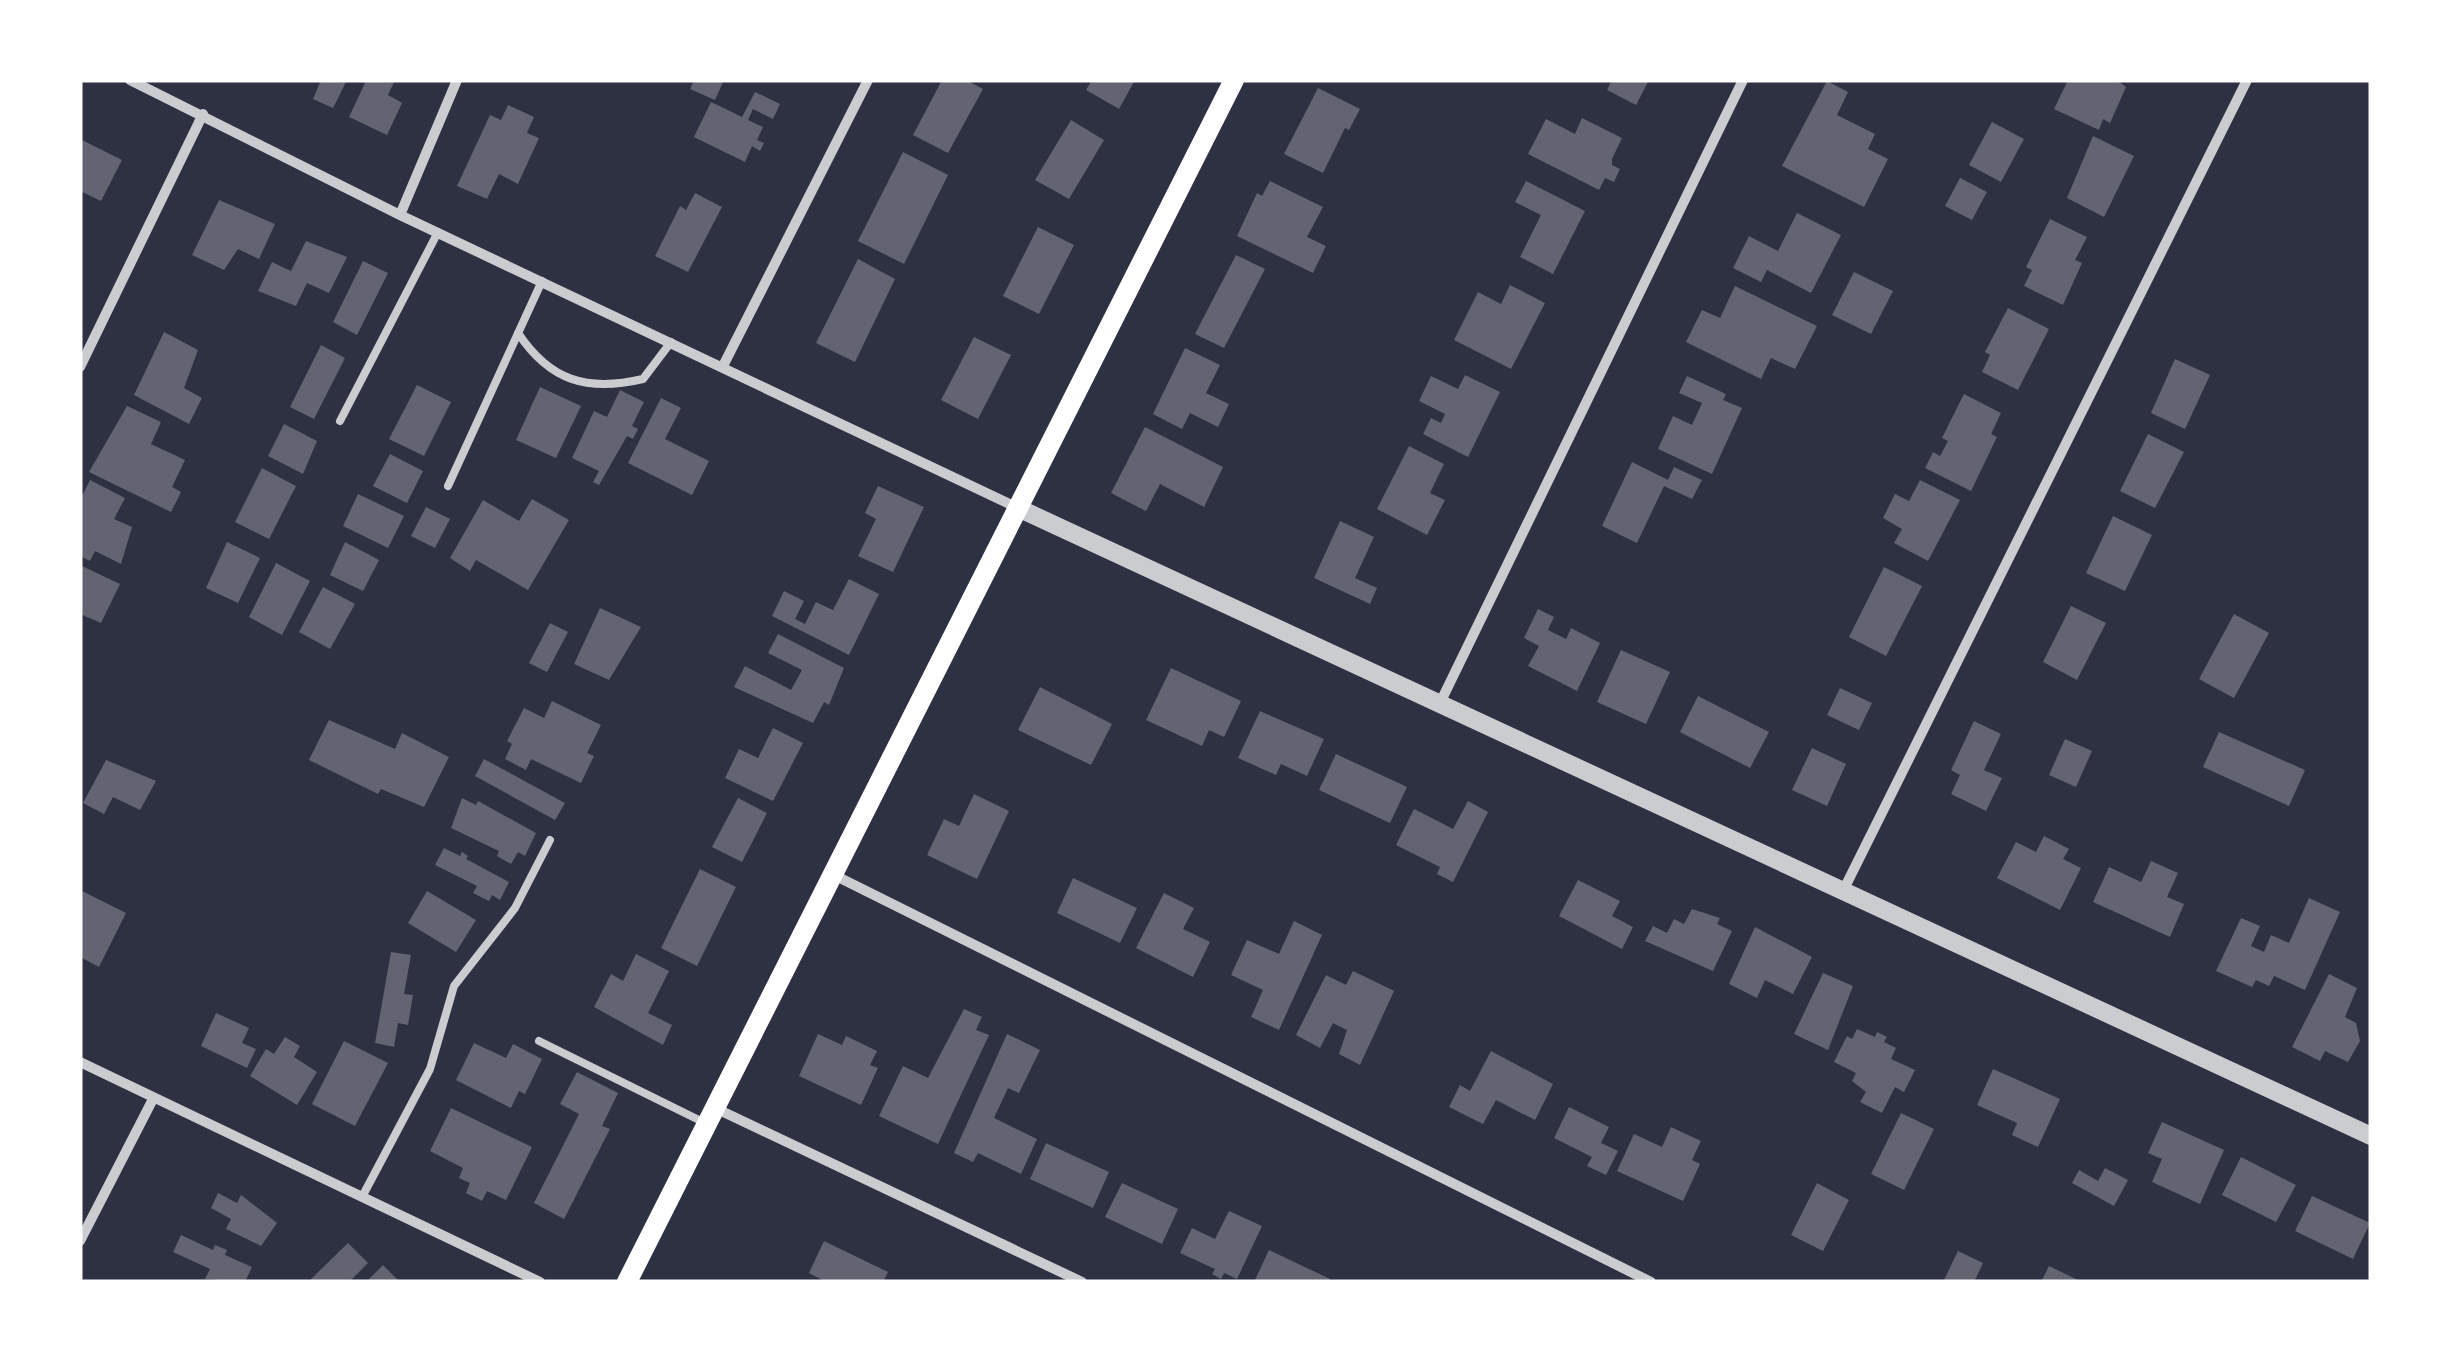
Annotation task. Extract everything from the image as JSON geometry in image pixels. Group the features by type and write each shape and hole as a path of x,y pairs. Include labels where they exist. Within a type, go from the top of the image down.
{"main road":[{"path":"627,1282 1234,80"}],"street":[{"path":"130,80 400,215 1018,508 1441,701 2371,1136"},
{"path":"400,215 457,80"},
{"path":"723,366 868,80"},
{"path":"1441,701 1743,80"},
{"path":"1843,891 2247,80"},
{"path":"80,367 203,114"},
{"path":"834,875 1651,1282"},
{"path":"80,1062 540,1282"},
{"path":"80,1241 154,1099"},
{"path":"711,1116 1082,1282"}],"lane":[{"path":"340,421 438,232"},
{"path":"448,486 542,282"},
{"path":"518,333 539,364 580,382 612,386 643,379 671,342"},
{"path":"362,1198 430,1069 454,986 514,908 550,840"},
{"path":"538,1041 711,1116"}],"building":[{"path":"321,80 347,80 333,108 313,99"},
{"path":"358,80 395,80 388,95 402,103 387,135 349,117 365,83"},
{"path":"694,80 724,80 715,100 690,89"},
{"path":"942,80 966,80 983,89 948,153 913,135"},
{"path":"1092,80 1135,80 1119,109 1086,90"},
{"path":"1612,80 1649,80 1636,105 1607,90"},
{"path":"2068,80 2117,80 2126,87 2110,123 2103,119 2099,130 2054,109"},
{"path":"1827,81 1848,92 1837,115 1875,134 1868,149 1888,159 1864,207 1782,166"},
{"path":"1318,88 1360,109 1349,130 1345,128 1323,173 1284,154"},
{"path":"755,92 780,104 773,119 753,109 748,120 763,127 757,140 764,143 760,151 752,146 745,162 694,137 711,102 742,117"},
{"path":"508,105 534,117 527,133 539,138 518,184 499,174 487,199 457,186 490,115 501,120"},
{"path":"1582,118 1622,138 1612,159 1612,165 1620,169 1614,182 1605,178 1599,190 1528,154 1546,119 1575,134"},
{"path":"1071,120 1104,140 1069,199 1035,180"},
{"path":"1992,122 2024,139 2001,182 1969,165"},
{"path":"2093,136 2134,156 2104,217 2067,198"},
{"path":"80,139 122,160 101,201 80,191"},
{"path":"903,152 948,175 904,264 858,241"},
{"path":"1960,178 1987,192 1972,220 1945,206"},
{"path":"1270,181 1323,207 1307,237 1326,246 1313,273 1237,236 1257,193 1262,196"},
{"path":"1526,181 1585,211 1553,274 1520,257 1541,215 1515,202"},
{"path":"695,193 722,207 688,272 655,256 680,206 686,210"},
{"path":"219,200 275,224 259,259 238,249 224,270 192,255"},
{"path":"1797,213 1841,235 1811,293 1767,270 1761,282 1733,268 1749,236 1778,251"},
{"path":"2050,219 2087,237 2075,260 2082,263 2063,305 2024,286 2032,270 2026,267"},
{"path":"1038,227 1074,245 1039,314 1003,296"},
{"path":"306,241 347,257 329,293 307,283 296,306 258,291 272,262 291,271"},
{"path":"1236,255 1265,269 1224,348 1195,334"},
{"path":"858,259 895,279 855,362 816,343"},
{"path":"363,261 388,273 357,335 333,322"},
{"path":"1854,272 1893,291 1871,334 1832,315"},
{"path":"1510,285 1545,303 1511,369 1454,340 1478,292 1501,304"},
{"path":"1735,286 1817,326 1795,369 1771,358 1761,379 1686,342 1702,310 1720,318"},
{"path":"2008,308 2049,329 2018,390 1982,372 1990,355 1985,352"},
{"path":"164,332 198,350 184,388 202,398 189,424 134,395"},
{"path":"974,337 1011,355 978,419 941,400"},
{"path":"321,345 345,358 314,419 290,407"},
{"path":"1185,348 1220,365 1206,393 1229,404 1218,427 1190,413 1182,429 1153,414"},
{"path":"2175,359 2210,375 2185,429 2151,413"},
{"path":"1465,375 1500,392 1468,457 1423,434 1431,418 1441,423 1445,414 1419,401 1431,376 1458,389"},
{"path":"1687,376 1726,394 1723,400 1742,408 1712,474 1658,449 1673,416 1692,425 1702,403 1679,393"},
{"path":"417,385 451,402 424,456 389,439"},
{"path":"540,387 581,406 556,458 516,440"},
{"path":"620,390 644,402 632,426 638,429 633,439 627,436 599,485 593,482 599,471 572,458 594,411 607,417"},
{"path":"1964,394 2001,413 1991,434 1997,437 1971,491 1925,468 1933,452 1940,456 1948,441 1942,438"},
{"path":"661,398 681,408 665,439 709,461 692,495 628,463"},
{"path":"127,406 161,422 151,444 185,460 172,487 181,492 171,512 89,472"},
{"path":"284,424 317,441 303,474 268,456"},
{"path":"1145,427 1223,467 1204,507 1160,484 1146,511 1111,493"},
{"path":"2148,434 2184,452 2155,508 2120,491"},
{"path":"1409,446 1444,464 1430,493 1445,500 1427,535 1377,509"},
{"path":"390,454 423,471 407,503 373,486"},
{"path":"1632,462 1668,480 1674,467 1702,480 1692,499 1664,486 1637,543 1602,526"},
{"path":"262,468 296,486 269,539 235,522"},
{"path":"90,480 125,498 114,519 132,527 121,564 95,551 90,561 80,556 80,500"},
{"path":"1920,480 1960,500 1928,561 1894,543 1902,529 1883,518 1895,494 1909,501"},
{"path":"878,486 924,507 893,572 858,556 876,519 865,513"},
{"path":"358,494 404,516 388,548 343,526"},
{"path":"532,499 569,520 528,590 476,560 470,571 450,558 483,500 519,521"},
{"path":"426,507 450,519 435,548 411,536"},
{"path":"2113,516 2152,535 2125,591 2086,573"},
{"path":"1340,521 1374,537 1355,578 1377,588 1370,604 1314,578"},
{"path":"227,542 260,558 238,603 206,588"},
{"path":"345,542 379,560 363,591 330,575"},
{"path":"276,563 310,581 282,635 249,617"},
{"path":"80,565 120,584 101,623 80,614"},
{"path":"1884,567 1922,586 1886,656 1849,637"},
{"path":"849,579 879,594 849,655 772,616 784,591 804,601 795,619 805,624 816,602 833,610"},
{"path":"323,587 355,604 330,649 299,632"},
{"path":"2071,606 2106,623 2077,680 2043,662"},
{"path":"600,608 641,627 609,680 574,664"},
{"path":"1538,609 1554,617 1548,630 1566,639 1571,628 1600,643 1577,691 1528,666 1539,646 1524,638"},
{"path":"2234,614 2269,633 2234,698 2199,679"},
{"path":"550,623 568,632 547,672 529,663"},
{"path":"778,634 844,668 829,705 824,702 813,723 734,687 745,666 791,690 802,670 768,653"},
{"path":"1621,650 1670,672 1646,724 1597,702"},
{"path":"1171,668 1241,701 1224,737 1209,730 1202,746 1146,720"},
{"path":"1040,687 1112,724 1091,765 1018,730"},
{"path":"1840,688 1872,703 1859,730 1827,715"},
{"path":"1698,696 1769,732 1750,768 1680,732"},
{"path":"552,701 601,725 587,753 594,756 581,783 531,759 526,770 505,759 512,744 507,741 524,708 544,718"},
{"path":"1260,711 1324,739 1307,776 1281,764 1276,775 1238,758"},
{"path":"329,720 395,749 402,733 449,757 424,807 381,789 378,794 309,760"},
{"path":"1974,721 2001,734 1984,770 2002,778 1986,811 1951,794 1960,775 1951,770"},
{"path":"773,728 803,743 773,801 725,778 739,749 758,758"},
{"path":"2219,732 2305,770 2289,806 2203,767"},
{"path":"2065,739 2092,751 2076,787 2049,775"},
{"path":"1812,748 1846,764 1827,806 1792,790"},
{"path":"1336,754 1407,787 1390,823 1319,790"},
{"path":"484,759 565,803 555,820 475,776"},
{"path":"106,760 156,781 140,810 113,797 104,814 83,803"},
{"path":"974,794 1009,811 977,879 927,855 944,819 959,826"},
{"path":"462,798 476,805 478,801 536,833 525,856 518,852 511,864 497,856 499,851 451,828"},
{"path":"738,798 767,813 742,862 712,847"},
{"path":"1468,801 1488,812 1453,882 1437,874 1440,867 1396,845 1414,809 1453,829"},
{"path":"2044,836 2069,849 2063,859 2081,868 2060,910 1997,878 2016,842 2036,852"},
{"path":"444,848 460,856 462,852 468,856 466,859 509,882 500,900 492,895 489,901 473,893 477,886 435,865"},
{"path":"2151,861 2178,873 2167,897 2184,904 2170,937 2093,902 2109,867 2141,882"},
{"path":"700,869 736,887 697,966 661,948"},
{"path":"1073,878 1137,908 1120,943 1057,913"},
{"path":"1578,880 1620,901 1612,916 1633,927 1622,949 1559,916"},
{"path":"80,890 126,913 99,967 80,957"},
{"path":"427,891 476,920 456,952 408,923"},
{"path":"1164,893 1194,908 1183,929 1210,942 1193,977 1136,948"},
{"path":"2309,898 2340,912 2305,990 2274,976 2269,986 2256,980 2252,987 2216,971 2241,918 2260,926 2251,946 2264,952 2271,935 2289,943"},
{"path":"1692,909 1720,918 1717,924 1732,931 1713,971 1645,941 1653,926 1667,933 1674,919 1684,924"},
{"path":"1294,921 1322,935 1279,1030 1251,1017 1263,990 1231,975 1247,940 1279,954"},
{"path":"1755,927 1812,957 1793,994 1765,980 1757,998 1729,984"},
{"path":"391,952 411,955 404,994 413,995 408,1025 398,1023 394,1047 375,1043"},
{"path":"636,954 669,971 648,1013 672,1025 663,1045 594,1007 611,974 623,981"},
{"path":"1353,971 1394,991 1360,1065 1339,1054 1347,1030 1333,1023 1320,1048 1296,1035 1326,975 1346,985"},
{"path":"1823,973 1853,986 1828,1050 1794,1034"},
{"path":"2329,974 2357,988 2345,1017 2356,1023 2360,1041 2348,1062 2325,1051 2320,1061 2292,1047"},
{"path":"964,1009 982,1017 976,1030 989,1035 938,1144 879,1116 903,1066 928,1078"},
{"path":"216,1013 249,1028 242,1043 256,1049 247,1068 201,1046"},
{"path":"1857,1029 1875,1037 1877,1032 1887,1037 1884,1042 1896,1048 1891,1059 1915,1070 1904,1092 1895,1087 1882,1113 1860,1102 1866,1092 1852,1081 1856,1073 1834,1062 1847,1036 1852,1039"},
{"path":"818,1034 842,1045 846,1036 877,1051 870,1065 878,1068 861,1105 799,1076"},
{"path":"1007,1034 1040,1050 1019,1093 1008,1088 994,1118 1037,1139 1021,1174 978,1153 973,1162 954,1153"},
{"path":"285,1037 300,1046 294,1057 317,1072 297,1105 250,1076 266,1049 274,1054"},
{"path":"344,1041 388,1063 355,1126 312,1104"},
{"path":"474,1043 506,1058 513,1044 542,1059 525,1094 519,1091 511,1108 456,1080"},
{"path":"1491,1051 1553,1084 1535,1120 1496,1100 1483,1124 1449,1107 1460,1085 1470,1091"},
{"path":"1993,1069 2060,1099 2038,1147 2012,1135 2017,1123 1977,1105"},
{"path":"577,1072 618,1093 602,1126 610,1129 564,1219 534,1203 579,1114 560,1104"},
{"path":"1569,1107 1609,1127 1601,1143 1618,1151 1606,1175 1587,1166 1592,1157 1554,1138"},
{"path":"451,1108 532,1147 506,1200 487,1191 482,1201 466,1193 470,1183 459,1178 463,1168 430,1151"},
{"path":"1901,1113 1934,1129 1904,1190 1871,1174"},
{"path":"2162,1122 2224,1150 2200,1204 2152,1182 2162,1159 2148,1153"},
{"path":"1671,1127 1701,1141 1692,1160 1700,1164 1683,1201 1617,1171 1634,1134 1662,1147"},
{"path":"1046,1143 1109,1172 1093,1208 1030,1179"},
{"path":"2241,1157 2296,1185 2276,1222 2222,1195"},
{"path":"2105,1168 2128,1180 2114,1206 2072,1183 2079,1170 2098,1181"},
{"path":"1122,1183 1178,1209 1162,1244 1105,1217"},
{"path":"1817,1183 1849,1200 1823,1251 1791,1235"},
{"path":"218,1193 237,1203 241,1195 277,1223 261,1246 226,1229 231,1219 211,1208"},
{"path":"2312,1196 2370,1223 2353,1259 2295,1231"},
{"path":"1229,1211 1262,1226 1237,1279 1224,1273 1221,1279 1212,1274 1215,1269 1180,1253 1192,1228 1215,1239"},
{"path":"181,1235 213,1250 215,1245 227,1250 225,1255 252,1267 245,1282 205,1279 210,1269 173,1252"},
{"path":"824,1241 888,1272 883,1282 826,1282 809,1273"},
{"path":"348,1243 368,1263 349,1282 308,1282"},
{"path":"1269,1250 1330,1279 1329,1282 1254,1282"},
{"path":"1958,1251 1983,1263 1974,1282 1943,1282"},
{"path":"383,1265 400,1282 366,1282"},
{"path":"2049,1266 2082,1282 2041,1282"}]}
